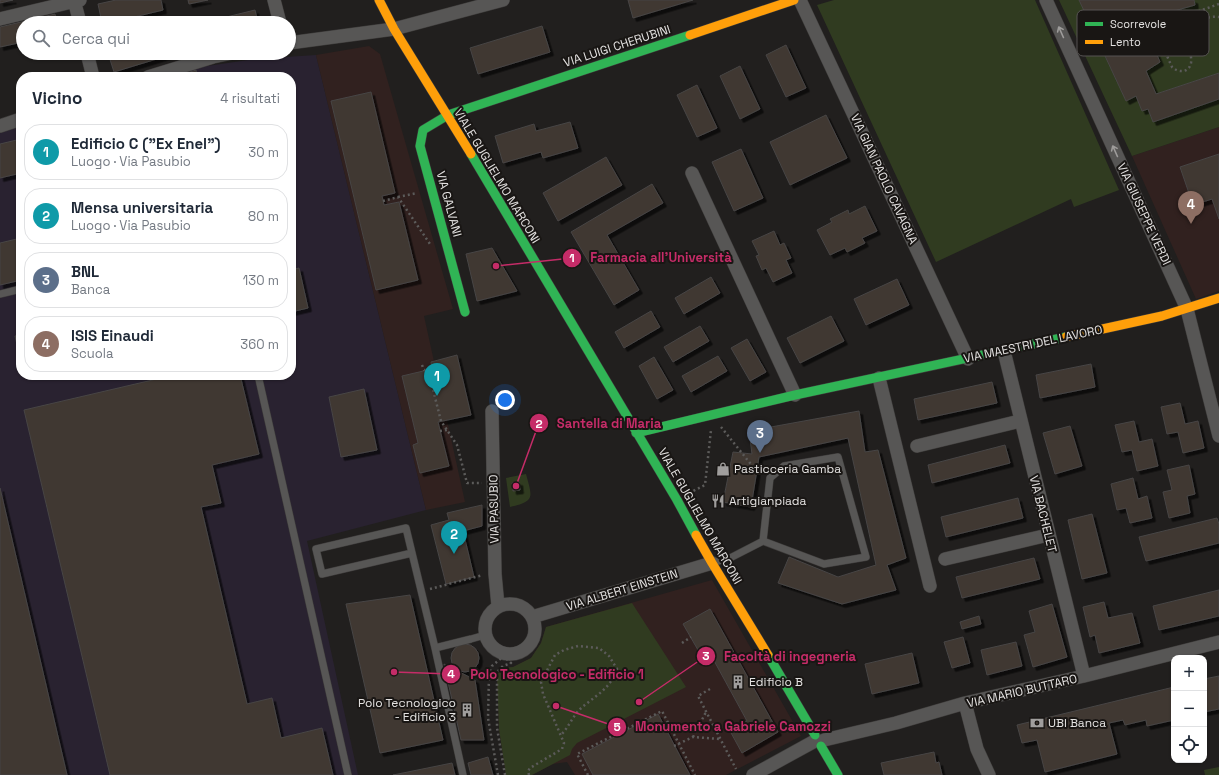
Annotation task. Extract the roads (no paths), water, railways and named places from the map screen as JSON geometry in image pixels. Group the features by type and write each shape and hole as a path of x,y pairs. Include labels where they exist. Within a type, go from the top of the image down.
{"street":[{"path":"0,19 76,0 79,16"},
{"path":"274,0 278,16"},
{"name":"VIALE GUGLIELMO MARCONI","path":"379,0 394,29 448,115 677,500 712,563 838,775"},
{"path":"296,42 394,29 503,0"},
{"name":"VIA LUIGI CHERUBINI","path":"448,115 794,0"},
{"name":"VIA GIAN PAOLO CAVAGNA","path":"800,0 968,359"},
{"name":"VIA GIUSEPPE VERDI","path":"1046,0 1187,309 1219,436"},
{"path":"89,60 92,72"},
{"path":"163,72 201,60"},
{"name":"VIA GALVANI","path":"448,115 423,130 420,146 466,312"},
{"path":"0,126 16,121"},
{"path":"692,173 795,395"},
{"name":"VIA MAESTRI DEL LAVORO","path":"636,433 795,395 968,359 1162,316 1219,298"},
{"name":"VIA BACHELET","path":"1004,351 1048,535 1084,676"},
{"path":"878,378 930,586"},
{"name":"VIA PASUBIO","path":"492,411 495,574 498,606"},
{"path":"917,446 1020,420"},
{"path":"945,560 1048,535"},
{"name":"VIA ALBERT EINSTEIN","path":"532,617 712,563"},
{"path":"513,604 521,606 532,617 535,625 533,640 522,652 503,654 492,648 487,642 484,626 491,611 498,606 513,604"},
{"name":"VIA MARIO BUTTARO","path":"753,775 818,741 896,723 965,703 1084,676 1219,642"},
{"path":"965,703 977,750 989,775"}],"lane":[{"path":"0,294 16,290"},
{"path":"259,380 348,775"},
{"path":"838,457 866,557 824,564 763,540 770,478 784,466 838,457"},
{"path":"412,553 322,574 316,549 406,528 435,648 463,775"},
{"path":"712,563 732,557 763,540"},
{"path":"435,648 485,635"}],"place":[{"name":"ISIS Einaudi","path":"1191,224"},
{"name":"Farmacia all'Università","path":"496,266"},
{"name":"Edificio C (\"Ex Enel\")","path":"437,396"},
{"name":"BNL","path":"760,453"},
{"name":"Pasticceria Gamba","path":"723,469"},
{"name":"Santella di Maria","path":"516,486"},
{"name":"Artigianpiada","path":"718,501"},
{"name":"Mensa universitaria","path":"454,554"},
{"name":"Polo Tecnologico - Edificio 1","path":"394,672"},
{"name":"Edificio B","path":"738,682"},
{"name":"Facoltà di ingegneria","path":"639,702"},
{"name":"Monumento a Gabriele Camozzi","path":"556,706"},
{"name":"Polo Tecnologico - Edificio 3","path":"467,710"},
{"name":"UBI Banca","path":"1037,723"}]}
